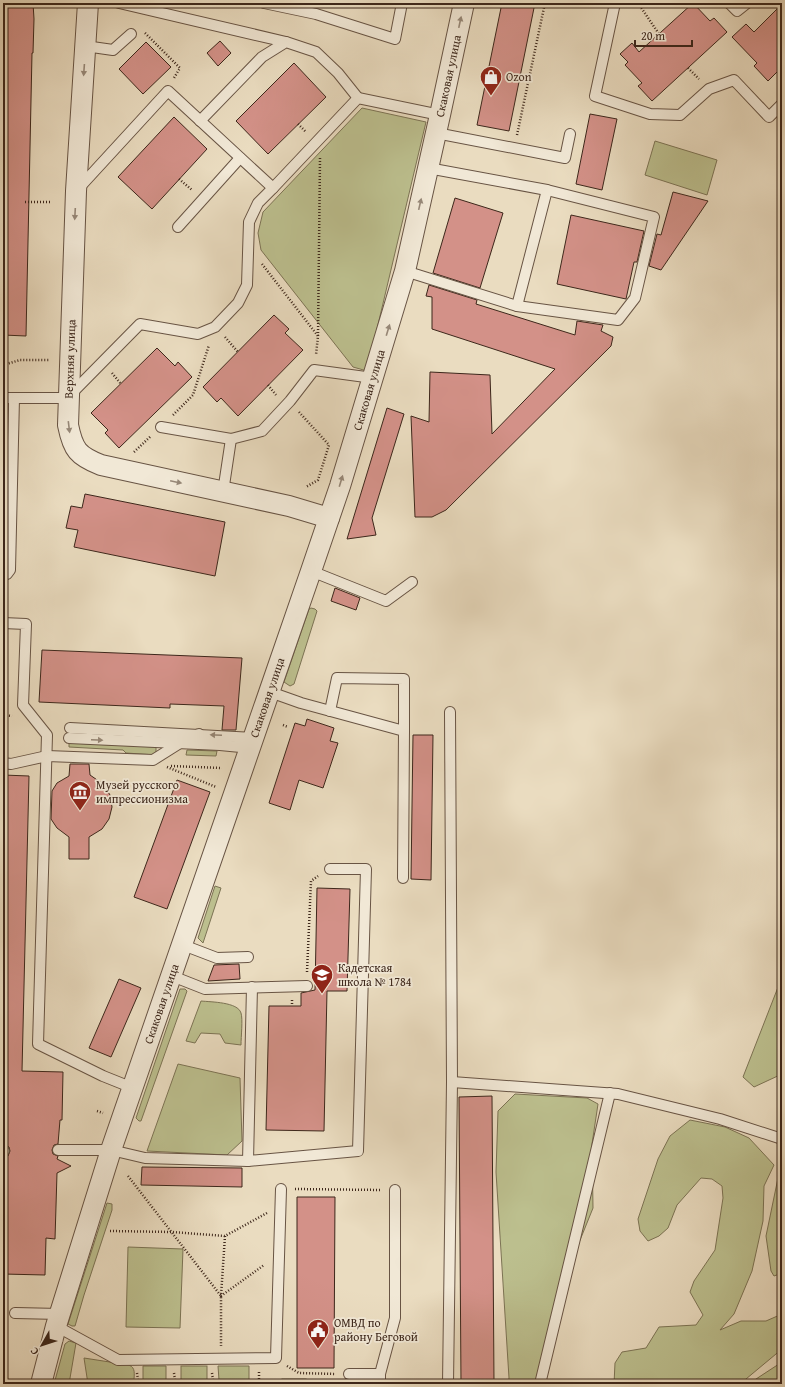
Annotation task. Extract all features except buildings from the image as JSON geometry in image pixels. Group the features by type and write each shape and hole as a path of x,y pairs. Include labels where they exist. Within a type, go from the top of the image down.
{"street":[{"name":"Верхняя улица","path":"88,3 76,191 68,425 71,440 77,451 87,460 116,469 289,506 329,518"},
{"name":"Скаковая улица","path":"41,1384 58,1320 111,1150 134,1088 253,743 329,518 373,378 405,271 464,3"}],"lane":[{"path":"119,3 286,42 316,52 338,73 358,98 514,149 565,158 570,134"},
{"path":"264,3 316,14 396,39 402,3"},
{"path":"615,3 595,96 650,114 680,115 709,88 734,80 769,116 782,104"},
{"path":"729,3 737,11 746,3"},
{"path":"85,46 113,50 131,34"},
{"path":"200,121 262,57 286,42"},
{"path":"76,191 168,91 272,188"},
{"path":"3,398 69,397 140,324 198,334 215,327 238,303 247,285 249,222 258,203 358,98"},
{"path":"178,227 240,158"},
{"path":"405,271 517,306 618,320 635,298 654,217 547,190 428,168"},
{"path":"517,306 547,190"},
{"path":"161,427 231,439 262,431 290,401 314,370 373,378"},
{"path":"3,575 7,574 10,570 14,398"},
{"path":"223,492 231,439"},
{"path":"311,571 386,601 412,582"},
{"path":"3,623 26,624 23,704 47,735 38,1044 103,1076 134,1088"},
{"path":"330,711 337,678 404,679 403,878"},
{"path":"270,692 330,711 404,731"},
{"path":"448,1384 452,1082 450,712"},
{"path":"69,733 199,734 253,743 180,743 69,733"},
{"path":"3,763 11,764 47,756 152,760 180,743 199,734"},
{"path":"58,1150 111,1150 144,1158 248,1161 358,1151 366,869 330,868"},
{"path":"183,945 217,958 248,957"},
{"path":"172,976 206,989 252,986 307,986"},
{"path":"248,1161 252,986"},
{"path":"452,1082 618,1094 720,1119 782,1140"},
{"path":"540,1384 610,1093"},
{"path":"15,1313 58,1320 118,1360 276,1358 279,1206 281,1188"},
{"path":"349,1374 380,1379 395,1318 395,1190"}],"path":[{"path":"514,149 545,3"},
{"path":"638,3 659,34"},
{"path":"142,30 180,68 168,91"},
{"path":"779,70 782,73"},
{"path":"314,370 318,336 321,137"},
{"path":"25,202 52,202"},
{"path":"248,246 318,336"},
{"path":"116,469 193,395 215,327 238,352"},
{"path":"3,365 20,360 49,360"},
{"path":"290,401 329,446 318,480 306,487"},
{"path":"283,725 288,727"},
{"path":"220,789 163,766 227,768"},
{"path":"307,986 311,881 330,868"},
{"path":"128,1176 221,1296"},
{"path":"281,1188 395,1190"},
{"path":"110,1231 172,1232 225,1236 279,1206"},
{"path":"222,1359 221,1296 225,1236"},
{"path":"221,1296 278,1255"},
{"path":"276,1358 299,1373 349,1374"}],"green space":[{"path":"362,108 426,122 367,371 353,367 261,250 258,233 263,212"},
{"path":"655,141 717,160 707,195 645,175"},
{"path":"311,608 317,611 294,684 290,686 284,682 309,609"},
{"path":"69,743 156,747 156,755 126,753 123,750 69,747"},
{"path":"187,750 217,751 216,756 186,755"},
{"path":"215,886 221,888 203,943 198,938"},
{"path":"782,977 782,1074 754,1087 743,1077"},
{"path":"180,989 185,989 187,991 141,1121 139,1121 136,1118"},
{"path":"201,1001 224,1003 239,1009 242,1019 241,1045 225,1043 220,1034 201,1033 195,1043 186,1041"},
{"path":"178,1064 240,1078 242,1141 227,1155 147,1151"},
{"path":"515,1094 587,1098 598,1104 592,1144 593,1208 568,1270 549,1334 546,1384 508,1384 509,1378 496,1172 498,1111"},
{"path":"690,1120 725,1127 749,1138 774,1165 764,1186 763,1221 752,1271 734,1314 720,1330 741,1321 766,1321 782,1314 782,1349 740,1384 614,1384 615,1363 622,1352 646,1348 659,1327 696,1325 703,1315 690,1292 694,1281 715,1250 723,1198 722,1186 712,1179 701,1178 677,1205 668,1228 659,1236 648,1241 640,1231 638,1219 658,1159 670,1136"},
{"path":"782,1169 782,1273 774,1276 771,1271 766,1236 778,1178"},
{"path":"107,1203 112,1204 112,1210 75,1326 72,1326 68,1324"},
{"path":"128,1247 183,1249 180,1328 126,1327"},
{"path":"69,1341 76,1343 69,1384 54,1384 65,1344"},
{"path":"84,1358 129,1365 134,1370 134,1381 105,1381 105,1384 88,1384"},
{"path":"782,1362 782,1384 749,1384 753,1381"},
{"path":"143,1366 166,1366 166,1380 143,1381"},
{"path":"181,1366 207,1366 207,1380 181,1380"},
{"path":"218,1366 249,1366 249,1380 219,1380"},
{"path":"282,1379 306,1379 306,1384 282,1384"}],"place":[{"name":"Ozon","path":"491,96"},
{"name":"Музей русского импрессионизма","path":"80,812"},
{"name":"Кадетская школа № 1784","path":"322,994"},
{"name":"ОМВД по району Беговой","path":"318,1350"}]}
